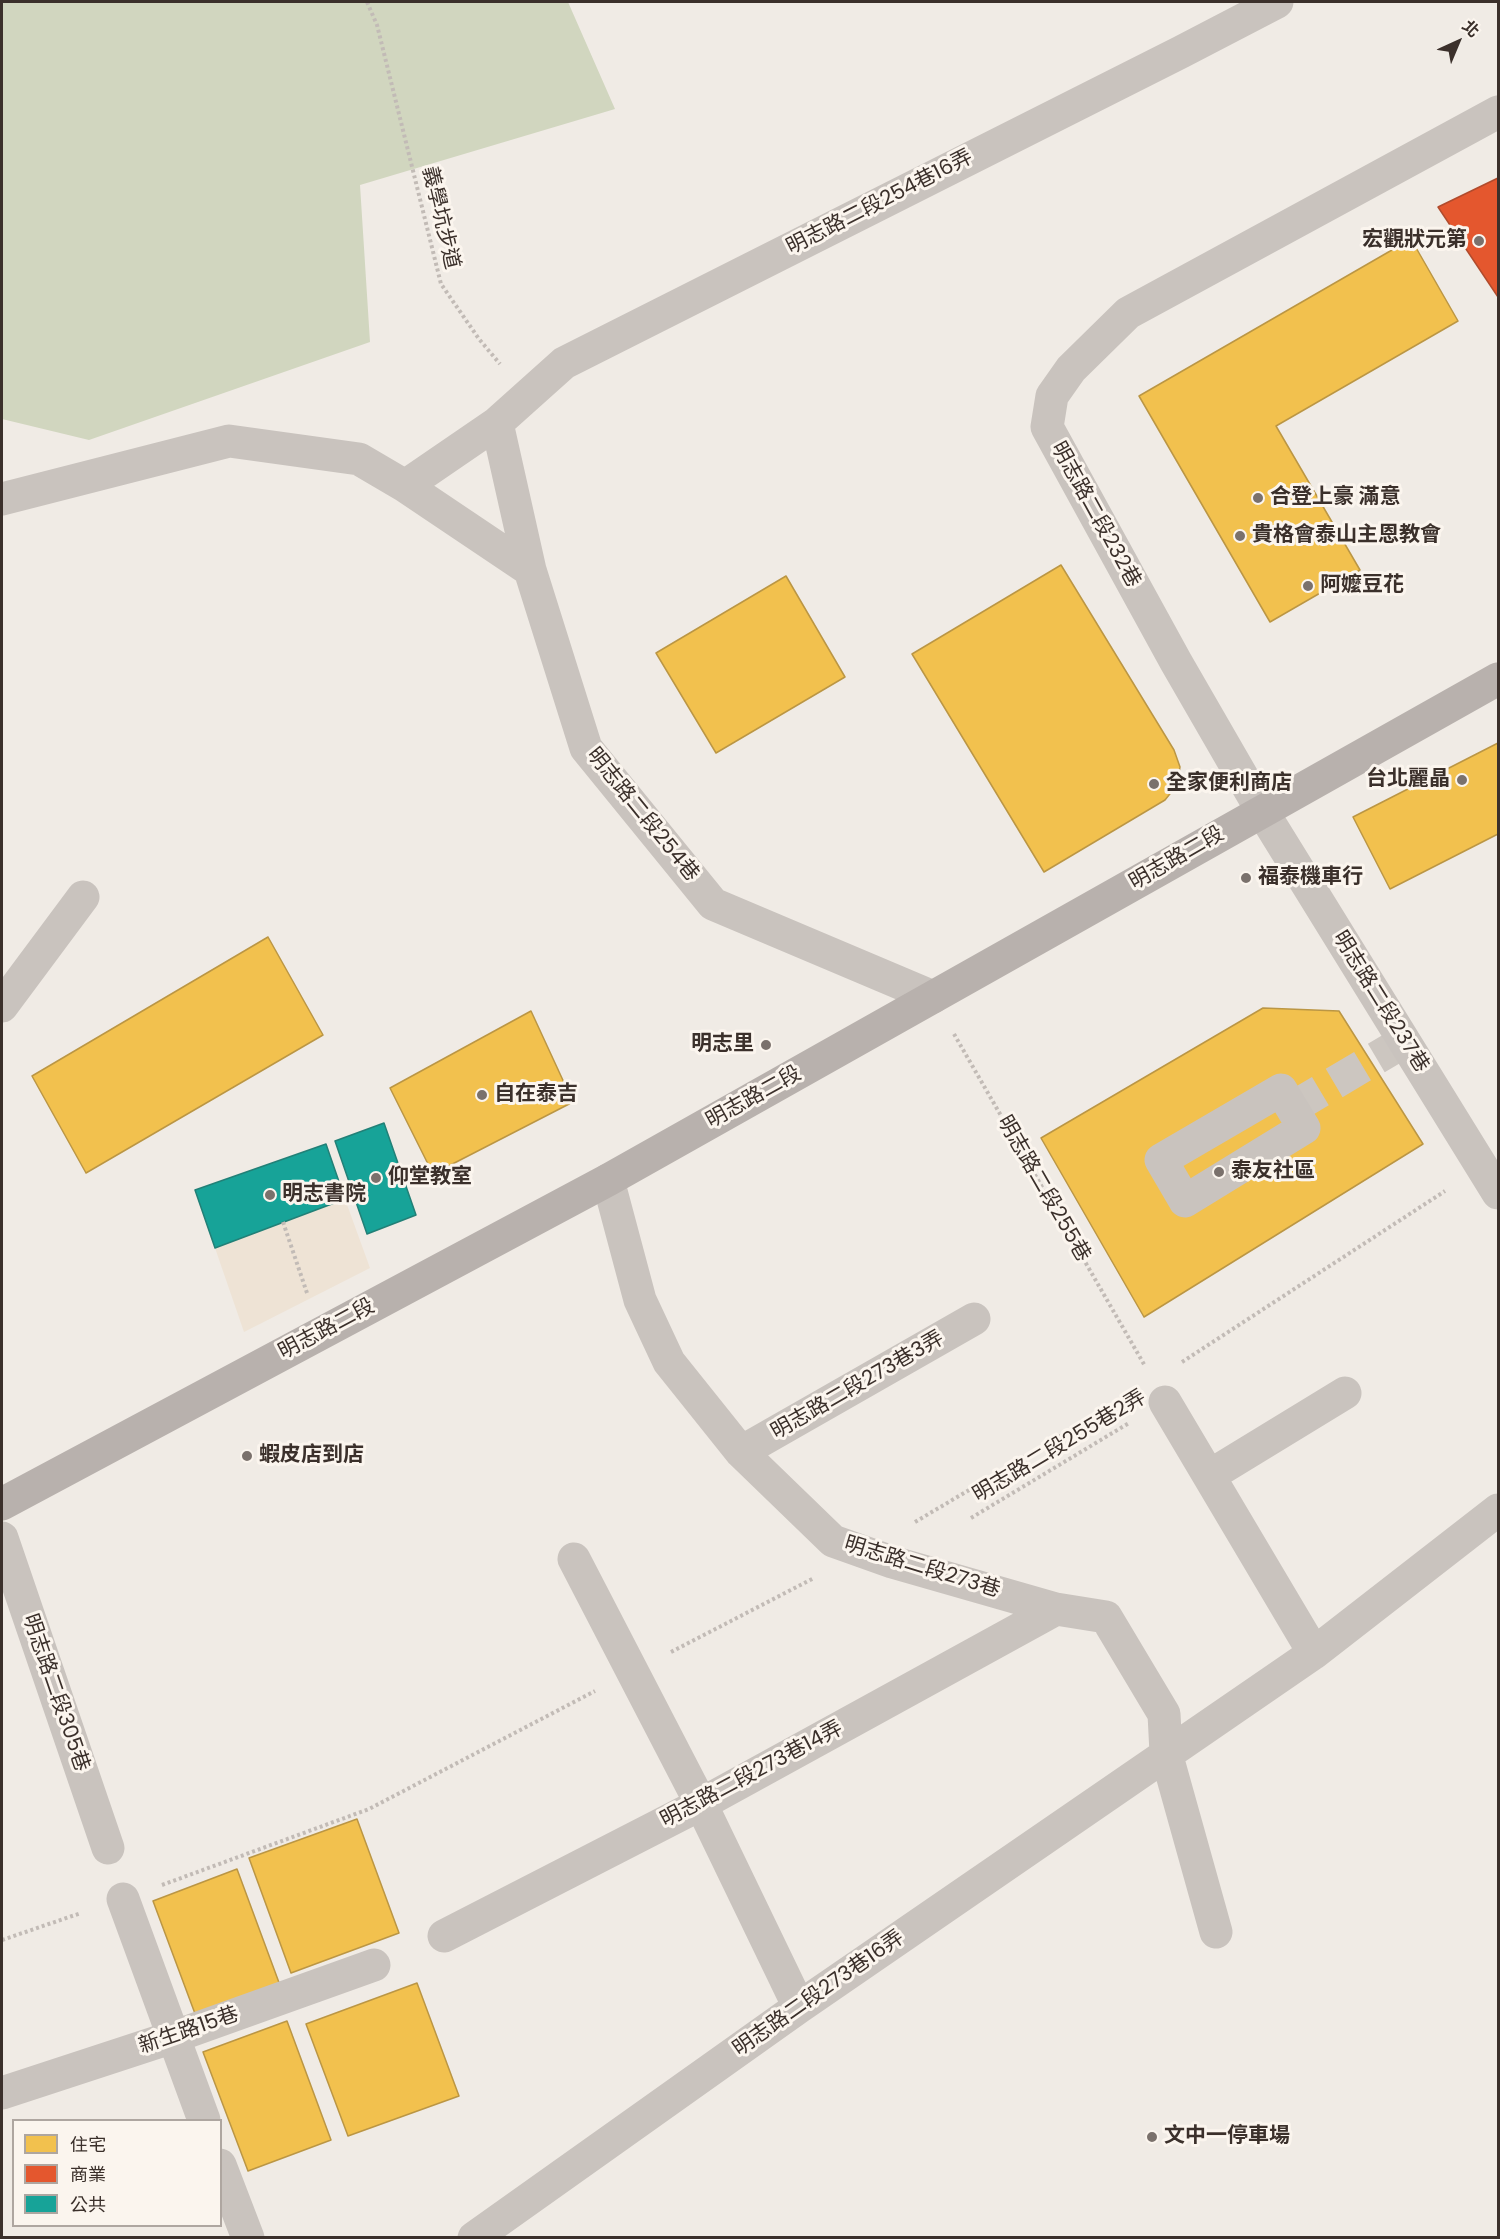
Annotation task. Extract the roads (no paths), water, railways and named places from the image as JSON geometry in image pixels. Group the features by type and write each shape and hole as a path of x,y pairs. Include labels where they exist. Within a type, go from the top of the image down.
{"main road":[{"name":"明志路二段","path":"2,1504 608,1180 1498,679"}],"street":[{"name":"明志路二段254巷16弄","path":"405,486 497,423 564,363 1277,2"},
{"name":"明志路二段232巷","path":"1262,811 1176,662 1047,427 1052,396 1071,369 1128,313 1498,112"},
{"name":"明志路二段254巷","path":"497,423 530,570 586,748 713,904 933,997"},
{"path":"2,500 229,441 359,459 405,486 530,570"},
{"name":"明志路二段237巷","path":"1262,811 1498,1192"},
{"path":"2,1006 83,897"},
{"name":"明志路二段273巷","path":"608,1180 640,1300 669,1362 741,1452 833,1541 892,1562 1056,1609 1106,1617 1164,1714 1167,1753 1216,1932"},
{"name":"明志路二段273巷3弄","path":"741,1452 974,1319"},
{"path":"1209,1476 1345,1393"},
{"path":"1165,1402 1314,1653"},
{"name":"明志路二段273巷16弄","path":"474,2238 799,2007 1314,1653 1498,1510"},
{"name":"明志路二段305巷","path":"2,1538 108,1848"},
{"path":"574,1559 701,1804 799,2007"},
{"name":"明志路二段273巷14弄","path":"444,1936 701,1804 1056,1609"},
{"path":"123,1899 203,2119"},
{"name":"新生路15巷","path":"2,2092 172,2037 374,1965"},
{"path":"222,2170 248,2238"}],"tunnel":[{"path":"1292,1108 1405,1041"}],"place":[{"name":"宏觀狀元第","path":"1479,241"},
{"name":"合登上豪 滿意","path":"1258,498"},
{"name":"貴格會泰山主恩教會","path":"1240,536"},
{"name":"阿嬤豆花","path":"1308,586"},
{"name":"台北麗晶","path":"1462,780"},
{"name":"全家便利商店","path":"1154,784"},
{"name":"福泰機車行","path":"1246,878"},
{"name":"明志里","path":"766,1045"},
{"name":"自在泰吉","path":"482,1095"},
{"name":"泰友社區","path":"1219,1172"},
{"name":"仰堂教室","path":"376,1178"},
{"name":"明志書院","path":"270,1195"},
{"name":"蝦皮店到店","path":"247,1456"},
{"name":"文中一停車場","path":"1152,2137"}]}
